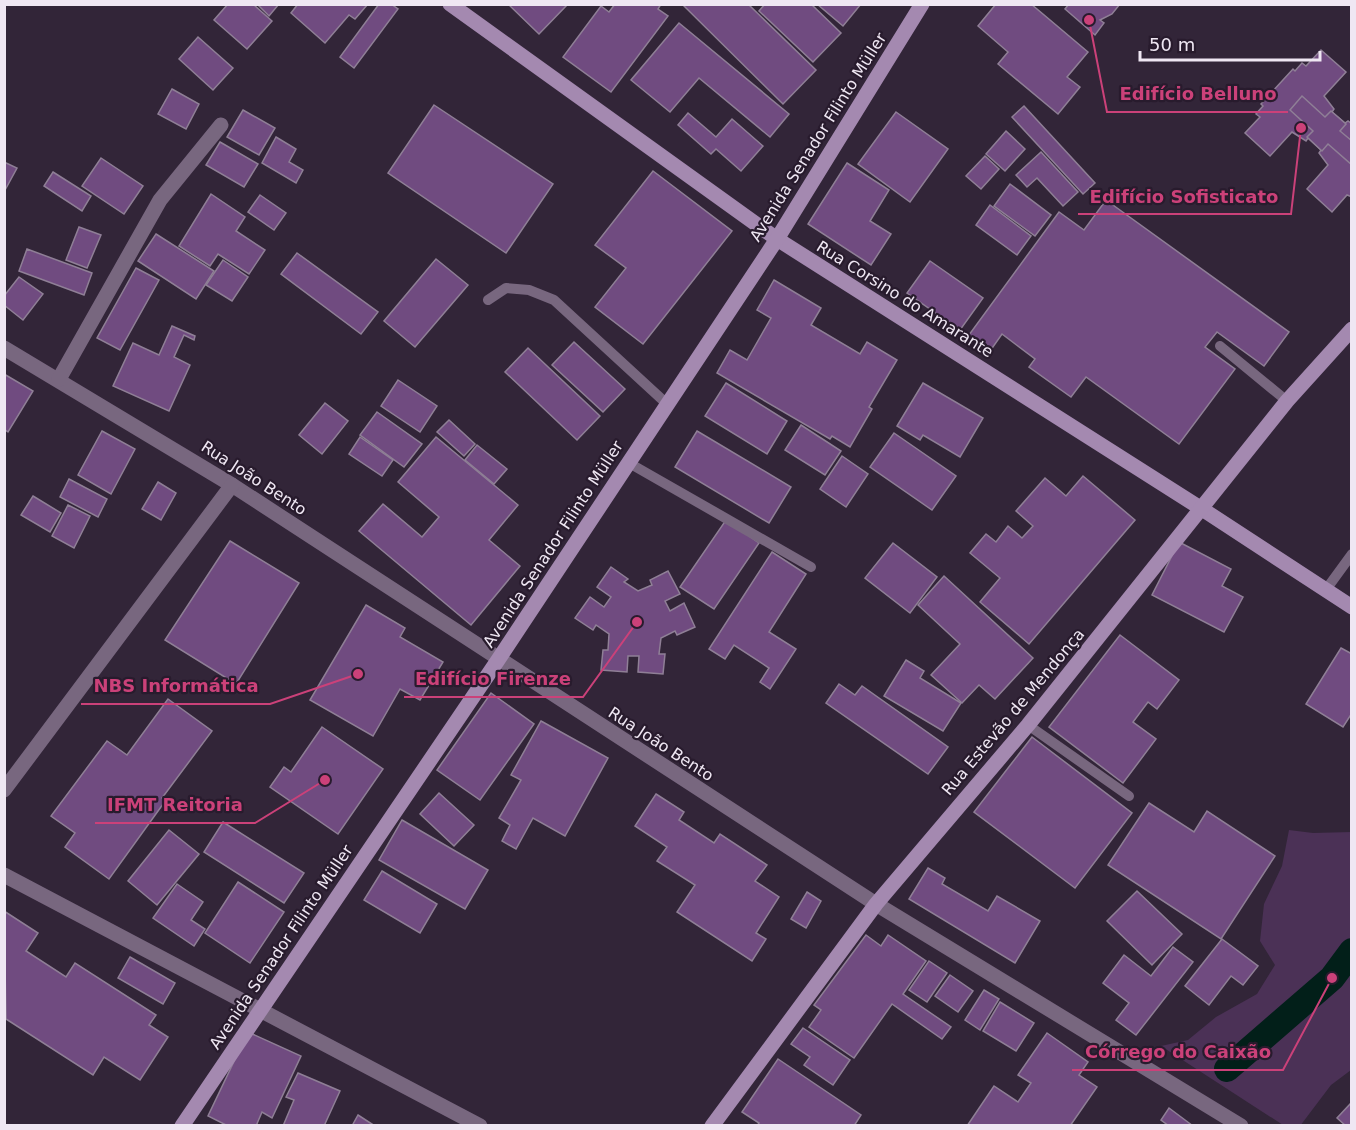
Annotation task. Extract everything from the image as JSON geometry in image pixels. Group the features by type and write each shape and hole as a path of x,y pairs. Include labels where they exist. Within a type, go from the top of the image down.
{"street":[{"name":"Rua Corsino do Amarante","path":"450,4 777,239 1202,508 1352,607"},
{"name":"Avenida Senador Filinto Müller","path":"182,1125 498,660 777,239 922,4"},
{"path":"59,379 160,200 221,125"},
{"name":"Rua Estevão de Mendonça","path":"712,1125 876,904 1028,725 1287,401 1352,329"},
{"name":"Rua João Bento","path":"4,348 232,485 876,904 1241,1125"},
{"path":"4,790 232,485"},
{"path":"4,874 262,1008 480,1125"}],"lane":[{"path":"488,300 506,288 529,290 555,300 667,405"},
{"path":"1220,346 1287,401"},
{"path":"629,463 811,567"},
{"path":"1325,591 1352,554"},
{"path":"1028,725 1129,796"}],"shaded area":[{"path":"1289,830 1313,833 1352,832 1351,1070 1331,1085 1300,1126 1283,1125 1161,1046 1188,1040 1216,1017 1257,994 1275,965 1260,941 1264,904 1282,866"}],"building":[{"path":"228,4 253,4 272,21 247,49 214,20"},
{"path":"257,4 279,4 269,16"},
{"path":"298,4 368,4 355,19 349,15 325,43 291,13"},
{"path":"379,4 391,4 398,9 354,68 340,57"},
{"path":"508,4 568,4 539,34"},
{"path":"615,4 661,4 658,9 668,16 611,92 563,57 601,6 609,12"},
{"path":"748,4 816,70 783,104 683,5"},
{"path":"765,4 811,4 841,33 813,62 759,11"},
{"path":"817,4 861,4 843,26"},
{"path":"996,4 1031,4 1088,52 1067,77 1080,87 1058,114 998,64 1008,52 978,26"},
{"path":"1069,4 1120,4 1112,14 1100,20 1104,23 1095,35 1065,9"},
{"path":"679,23 789,114 770,137 699,78 670,112 631,80"},
{"path":"198,37 233,68 213,90 179,59"},
{"path":"1321,50 1346,72 1324,96 1334,109 1332,112 1345,123 1348,121 1352,124 1352,197 1347,195 1332,212 1307,189 1328,165 1319,153 1321,150 1308,138 1306,141 1292,132 1270,156 1245,133 1260,117 1256,114 1263,106 1261,104 1293,69 1295,71 1302,63 1306,66"},
{"path":"172,89 199,104 186,129 158,114"},
{"path":"1302,96 1325,117 1331,111 1346,124 1340,131 1352,141 1352,165 1328,144 1322,151 1307,137 1313,131 1290,110"},
{"path":"434,105 553,184 506,253 388,173"},
{"path":"1024,106 1095,183 1083,194 1012,117"},
{"path":"243,110 275,128 259,155 227,137"},
{"path":"896,112 948,149 910,202 858,164"},
{"path":"688,113 716,137 732,119 763,146 741,171 716,149 711,154 678,125"},
{"path":"1006,131 1025,149 1005,171 986,154"},
{"path":"276,137 296,149 289,162 303,170 296,183 262,163"},
{"path":"220,142 258,164 244,187 206,165"},
{"path":"1041,152 1078,192 1063,206 1037,178 1027,187 1016,175"},
{"path":"985,156 999,169 981,189 966,176"},
{"path":"101,158 143,186 124,214 82,186"},
{"path":"4,162 17,168 4,192"},
{"path":"847,163 889,190 870,221 891,234 871,265 808,224"},
{"path":"653,171 732,231 643,344 595,307 626,268 595,245"},
{"path":"53,172 91,196 82,211 44,186"},
{"path":"1010,184 1051,215 1035,236 994,206"},
{"path":"211,194 245,217 236,231 265,250 249,274 218,254 210,266 179,246"},
{"path":"260,195 286,213 274,230 248,212"},
{"path":"1106,200 1289,332 1264,366 1217,332 1205,347 1235,369 1179,444 1086,377 1071,397 1029,367 1035,359 1002,334 988,354 966,339 1059,212 1084,230"},
{"path":"990,205 1031,236 1017,255 976,225"},
{"path":"79,227 101,235 87,268 66,260"},
{"path":"156,234 214,271 196,299 138,261"},
{"path":"27,249 92,273 84,295 19,271"},
{"path":"297,253 378,312 361,334 281,274"},
{"path":"436,259 468,285 415,347 384,321"},
{"path":"223,260 248,277 232,301 206,285"},
{"path":"930,261 983,298 960,330 907,293"},
{"path":"136,268 159,280 120,350 97,338"},
{"path":"19,277 43,294 23,320 4,305 4,296"},
{"path":"774,280 821,308 811,325 860,354 867,342 897,360 869,407 872,409 850,447 832,436 830,439 717,373 730,350 747,360 771,318 757,310"},
{"path":"172,326 195,336 194,340 184,335 174,357 190,365 169,411 113,386 133,343 159,355"},
{"path":"574,342 625,389 603,412 552,365"},
{"path":"528,348 600,416 577,440 505,372"},
{"path":"4,374 33,391 8,432 4,429"},
{"path":"398,380 437,406 420,432 381,406"},
{"path":"726,383 787,421 767,454 705,416"},
{"path":"923,383 983,418 960,457 923,435 920,440 897,426"},
{"path":"325,403 348,421 322,454 299,435"},
{"path":"377,412 422,444 404,467 360,435"},
{"path":"449,420 475,444 464,456 437,432"},
{"path":"801,425 841,451 825,475 785,450"},
{"path":"102,431 135,449 111,494 78,475"},
{"path":"697,431 791,487 769,523 675,467"},
{"path":"894,433 956,476 932,510 870,467"},
{"path":"360,437 393,460 382,476 349,454"},
{"path":"436,437 518,505 489,540 520,566 471,625 359,531 383,504 422,537 439,517 398,482"},
{"path":"477,445 507,469 494,484 465,460"},
{"path":"842,456 868,474 846,507 820,489"},
{"path":"1083,476 1135,520 1029,644 980,602 1000,578 970,553 986,534 996,542 1008,526 1022,538 1033,526 1016,511 1045,478 1066,496"},
{"path":"69,479 107,499 98,517 60,497"},
{"path":"158,482 176,493 161,520 142,509"},
{"path":"33,496 61,513 50,532 21,515"},
{"path":"68,505 90,516 74,548 52,536"},
{"path":"726,520 759,543 714,609 680,587"},
{"path":"230,541 299,583 236,684 165,640"},
{"path":"1179,542 1231,569 1222,586 1243,597 1224,632 1152,595"},
{"path":"893,543 937,577 910,613 865,578"},
{"path":"772,552 806,574 769,632 796,649 770,689 760,682 769,668 734,645 725,659 709,649"},
{"path":"611,567 628,579 624,582 638,591 652,585 650,580 668,571 680,594 665,601 670,611 684,603 695,627 677,635 675,631 661,638 659,654 665,654 663,674 638,672 639,656 628,656 627,672 601,670 603,650 608,650 609,634 596,625 593,630 575,618 590,597 604,607 611,597 597,587"},
{"path":"944,576 1033,658 995,699 979,685 962,703 931,675 960,644 918,605"},
{"path":"366,605 405,628 400,637 443,662 420,700 400,689 373,736 310,700"},
{"path":"1120,635 1179,680 1157,709 1148,702 1133,722 1156,739 1123,783 1049,727"},
{"path":"1341,648 1352,654 1352,713 1343,727 1306,704"},
{"path":"906,660 924,671 920,678 961,703 943,731 884,696"},
{"path":"839,684 855,695 862,686 948,747 928,774 826,703"},
{"path":"491,693 534,724 480,800 437,770"},
{"path":"168,699 212,731 162,798 166,800 109,879 65,847 75,833 51,816 107,741 127,755"},
{"path":"541,721 608,758 565,836 533,818 516,849 502,841 510,825 499,818 521,780 511,775"},
{"path":"322,727 383,769 338,834 270,787 284,767 291,772"},
{"path":"1032,737 1132,813 1075,888 974,812"},
{"path":"439,793 474,825 454,846 420,814"},
{"path":"656,794 684,812 679,820 714,843 720,834 767,865 755,881 779,897 756,933 766,939 752,961 677,912 695,885 657,861 667,847 635,826"},
{"path":"1149,803 1194,832 1207,811 1275,856 1221,939 1108,865"},
{"path":"402,820 488,870 465,909 379,860"},
{"path":"223,822 304,873 284,903 204,852"},
{"path":"169,830 199,854 157,905 128,881"},
{"path":"928,868 945,878 942,884 988,911 997,896 1040,921 1015,963 909,899"},
{"path":"382,871 437,904 420,933 364,900"},
{"path":"238,882 284,912 250,963 205,933"},
{"path":"177,884 203,902 191,920 205,929 194,946 153,918"},
{"path":"1137,891 1182,934 1152,965 1107,921"},
{"path":"807,892 821,901 806,928 791,919"},
{"path":"4,911 38,933 26,951 66,977 75,963 156,1015 149,1025 168,1037 140,1080 104,1057 93,1075 6,1019"},
{"path":"866,935 881,946 888,935 926,961 903,994 951,1027 942,1039 892,1004 854,1058 809,1027 821,1010 814,1005"},
{"path":"1222,939 1258,966 1243,985 1231,976 1209,1005 1185,986"},
{"path":"1173,947 1193,962 1136,1035 1116,1020 1129,1003 1103,983 1124,955 1151,976"},
{"path":"130,957 175,983 163,1004 118,978"},
{"path":"929,961 947,973 927,1002 909,990"},
{"path":"950,975 973,991 958,1012 935,996"},
{"path":"984,990 999,999 980,1030 965,1020"},
{"path":"1000,1002 1034,1023 1016,1051 983,1031"},
{"path":"803,1028 850,1060 833,1085 804,1065 810,1057 791,1044"},
{"path":"248,1032 301,1056 272,1118 262,1112 256,1126 228,1126 208,1116"},
{"path":"1047,1033 1088,1062 1079,1075 1097,1087 1070,1126 967,1126 994,1086 1018,1102 1031,1083 1018,1075"},
{"path":"778,1059 861,1115 854,1126 757,1126 759,1123 742,1112"},
{"path":"298,1073 340,1091 324,1126 283,1126 294,1100 286,1097"},
{"path":"1352,1102 1352,1126 1346,1126 1337,1118"},
{"path":"1169,1108 1193,1126 1169,1126 1161,1120"},
{"path":"358,1115 375,1126 352,1126"}],"waterway":[{"path":"1227,1069 1332,978 1352,951"}],"place":[{"name":"Edifício Belluno","path":"1089,20"},
{"name":"Edifício Sofisticato","path":"1301,128"},
{"name":"Edifício Firenze","path":"637,622"},
{"name":"NBS Informática","path":"358,674"},
{"name":"IFMT Reitoria","path":"325,780"},
{"name":"Córrego do Caixão","path":"1332,978"}]}
